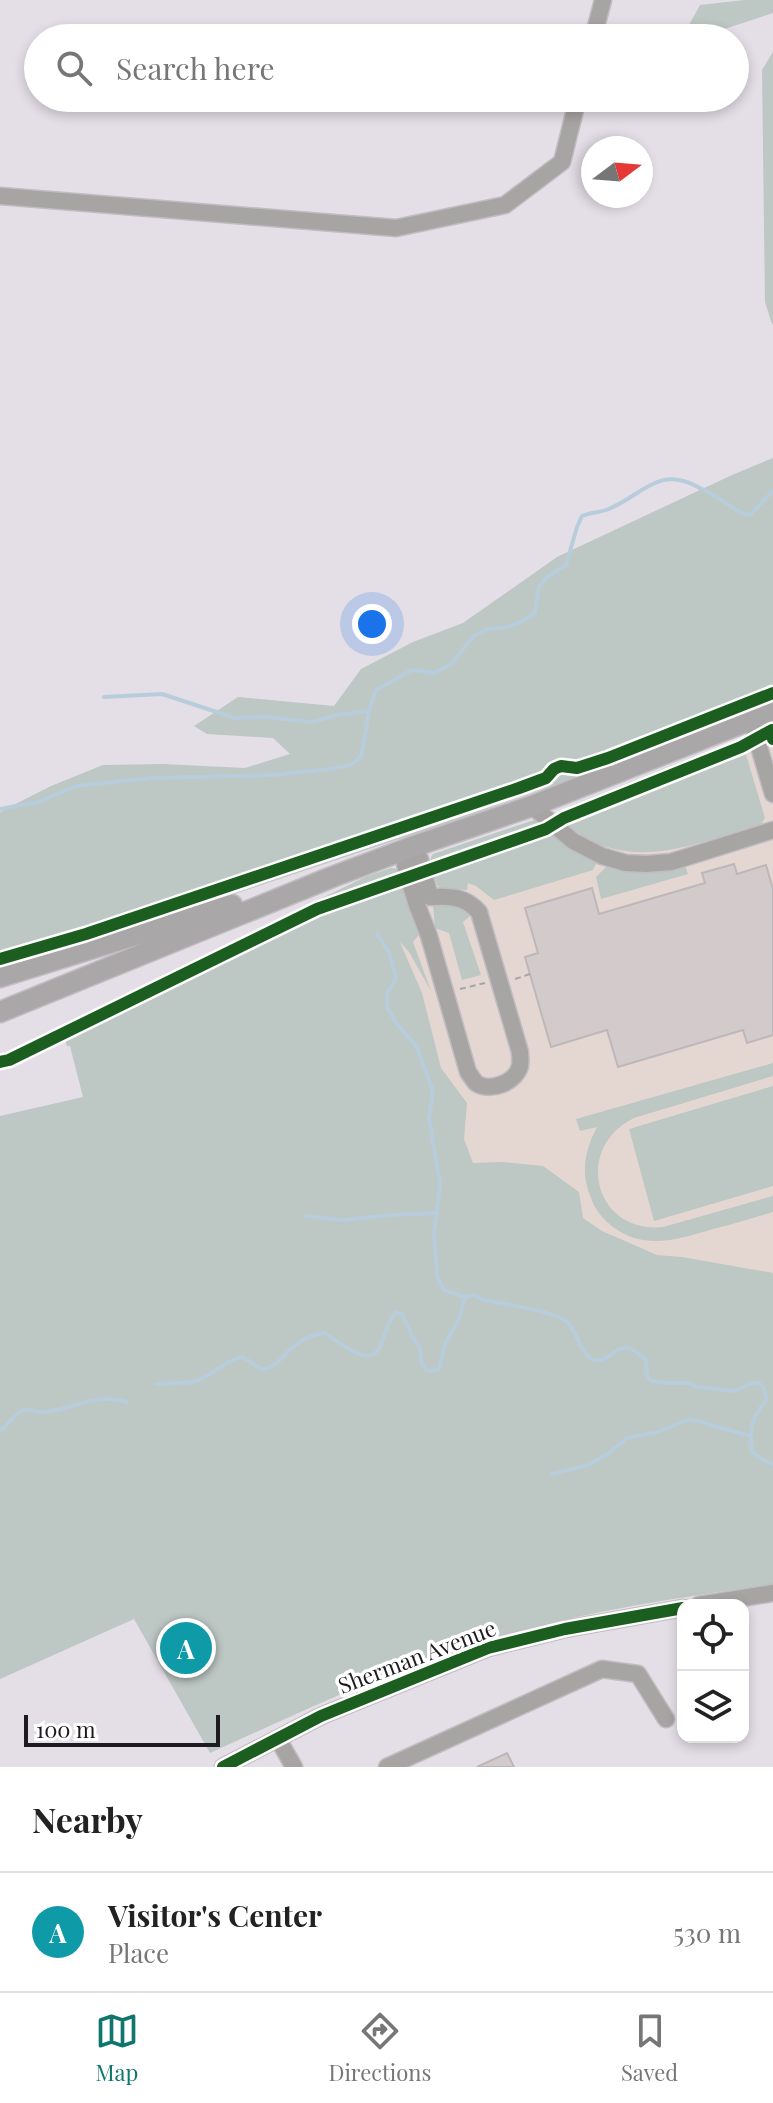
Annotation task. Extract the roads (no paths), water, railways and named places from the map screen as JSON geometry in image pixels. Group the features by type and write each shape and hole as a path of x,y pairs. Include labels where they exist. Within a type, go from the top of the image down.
{"main road":[{"path":"0,1012 332,877 532,806 773,711"},
{"path":"0,977 184,919 332,877"}],"street":[{"path":"597,24 603,0"},
{"path":"0,196 396,228 505,205 562,162 574,112"},
{"path":"751,720 773,794"},
{"path":"532,806 573,841 602,856 626,863 671,862 773,830"},
{"path":"409,848 405,864 468,1072 477,1083 488,1086 504,1084 520,1068 520,1052 479,912 459,897 430,897"},
{"path":"409,848 420,859 430,897 429,936"},
{"path":"736,1599 773,1593"},
{"name":"Sherman Avenue","path":"223,1767 321,1716 488,1648 565,1629 677,1609"},
{"path":"387,1767 602,1669 638,1674 666,1719"},
{"path":"278,1739 294,1767"}],"waterway":[{"path":"0,809 38,802 76,786 151,778 272,775 350,765 361,757 376,690 412,670 434,673 451,664 474,636 488,629 521,622 535,613 539,587 547,577 566,565 582,516 618,505 649,486 670,479 696,486 750,515 773,491"},
{"path":"104,697 162,694 235,718 266,717 312,722 368,711"},
{"path":"377,934 389,952 396,978 387,994 387,1007 417,1047 433,1091 429,1118 440,1184 434,1233 437,1276 444,1290 465,1297"},
{"path":"306,1216 343,1220 437,1213"},
{"path":"156,1384 196,1381 243,1357 261,1369 267,1368 300,1342 324,1333 355,1352 371,1355 377,1351 396,1312 402,1314 420,1347 421,1362 426,1370 439,1369 445,1344 459,1319 465,1297 474,1295 562,1319 571,1327 584,1351 597,1361 621,1349 633,1350 646,1360 647,1377 652,1381 690,1383 696,1387 735,1391 759,1383 767,1400 752,1424 752,1452 773,1464"},
{"path":"0,1431 23,1410 53,1411 103,1399 127,1402"},
{"path":"552,1474 588,1465 627,1438 657,1432 690,1419 750,1436"}],"place":[{"name":"Visitor's Center","path":"186,1648"}]}
